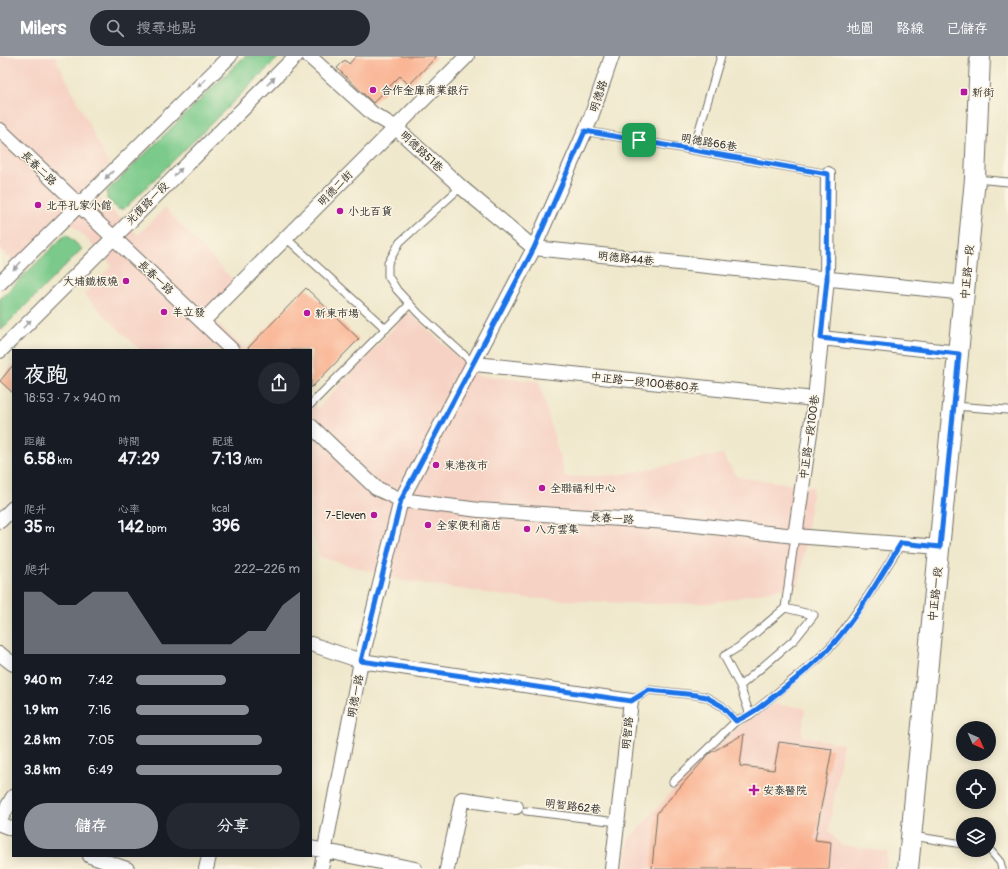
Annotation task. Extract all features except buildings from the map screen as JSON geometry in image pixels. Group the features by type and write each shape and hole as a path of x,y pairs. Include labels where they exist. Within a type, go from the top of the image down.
{"main road":[{"name":"中正路一段","path":"908,869 965,293 975,179 980,56"}],"street":[{"path":"0,283 230,56"},
{"name":"光復路一段","path":"0,351 296,56"},
{"name":"明德路51巷","path":"309,56 373,114 395,127 460,187 534,248"},
{"name":"明德二街","path":"203,321 467,56"},
{"name":"明德路","path":"401,500 534,248 585,131 612,56"},
{"name":"長春二路","path":"0,130 78,205"},
{"name":"中正路一段100巷","path":"795,536 815,400 827,279 828,174"},
{"name":"長春一路","path":"78,205 231,349"},
{"name":"明德路44巷","path":"534,248 965,293"},
{"path":"821,338 959,354"},
{"name":"中正路一段100巷80弄","path":"474,364 815,400"},
{"name":"長春一路","path":"312,427 376,488 401,500 479,510 654,521 795,536 940,547"},
{"name":"明德一路","path":"321,869 318,849 361,661 401,500"},
{"path":"0,521 12,509"},
{"name":"明智路","path":"312,644 361,661 631,701 612,869"},
{"path":"0,654 12,663"},
{"path":"0,820 12,800"},
{"path":"447,869 462,800 521,809"},
{"path":"0,824 12,829"},
{"path":"318,849 415,869"},
{"path":"93,857 126,869"},
{"path":"206,869 208,857"}],"lane":[{"path":"693,150 721,56"},
{"name":"明德路66巷","path":"585,131 828,174"},
{"path":"975,179 1008,182"},
{"path":"460,187 400,242 388,263 388,276 397,290 410,304 474,364"},
{"path":"286,238 386,329"},
{"path":"312,403 410,304"},
{"path":"954,406 1008,410"},
{"path":"750,715 740,686 724,656 739,647 785,608 795,536"},
{"path":"673,782 736,721 750,715 817,660 835,642 870,594 901,543"},
{"path":"740,686 795,639 814,615 785,608"},
{"path":"631,701 649,690 696,695 706,697 722,706 736,721"},
{"name":"明智路62巷","path":"521,809 618,822"},
{"path":"912,836 956,843"},
{"path":"996,857 1000,862 1002,869"}],"shaded area":[{"path":"0,56 55,56 109,165 88,188 138,235 165,208 242,290 213,319 245,349 139,349 84,295 112,265 63,215 16,264 0,249"},
{"name":"東港夜市","path":"409,312 478,376 539,381 565,477 619,475 722,454 737,477 813,487 799,585 712,603 648,604 520,598 404,581 320,557 312,534 312,405 318,408"},
{"name":"安泰醫院","path":"773,704 805,708 802,736 843,744 829,831 841,845 888,852 886,869 625,869 629,839 710,749 742,724"}],"green space":[{"path":"245,56 280,56 124,209 118,209 107,199 107,191"},
{"path":"66,234 82,249 0,331 0,299"}],"place":[{"name":"合作金庫商業銀行","path":"373,90"},
{"name":"新街","path":"964,92"},
{"name":"北平孔家小館","path":"38,205"},
{"name":"小北百貨","path":"340,211"},
{"name":"大埔鐵板燒","path":"126,281"},
{"name":"羊立發","path":"164,312"},
{"name":"新東市場","path":"307,313"},
{"name":"東港夜市","path":"436,465"},
{"name":"全聯福利中心","path":"542,488"},
{"name":"7-Eleven","path":"374,515"},
{"name":"全家便利商店","path":"428,525"},
{"name":"八方雲集","path":"527,529"},
{"name":"安泰醫院","path":"754,790"}],"route":[{"path":"585,131 639,140 828,174 827,279 821,338 959,354 940,547 901,543 870,594 835,642 788,685 750,715 736,721 722,706 706,697 696,695 649,690 631,701 361,661 401,500 534,248 585,131"}]}
